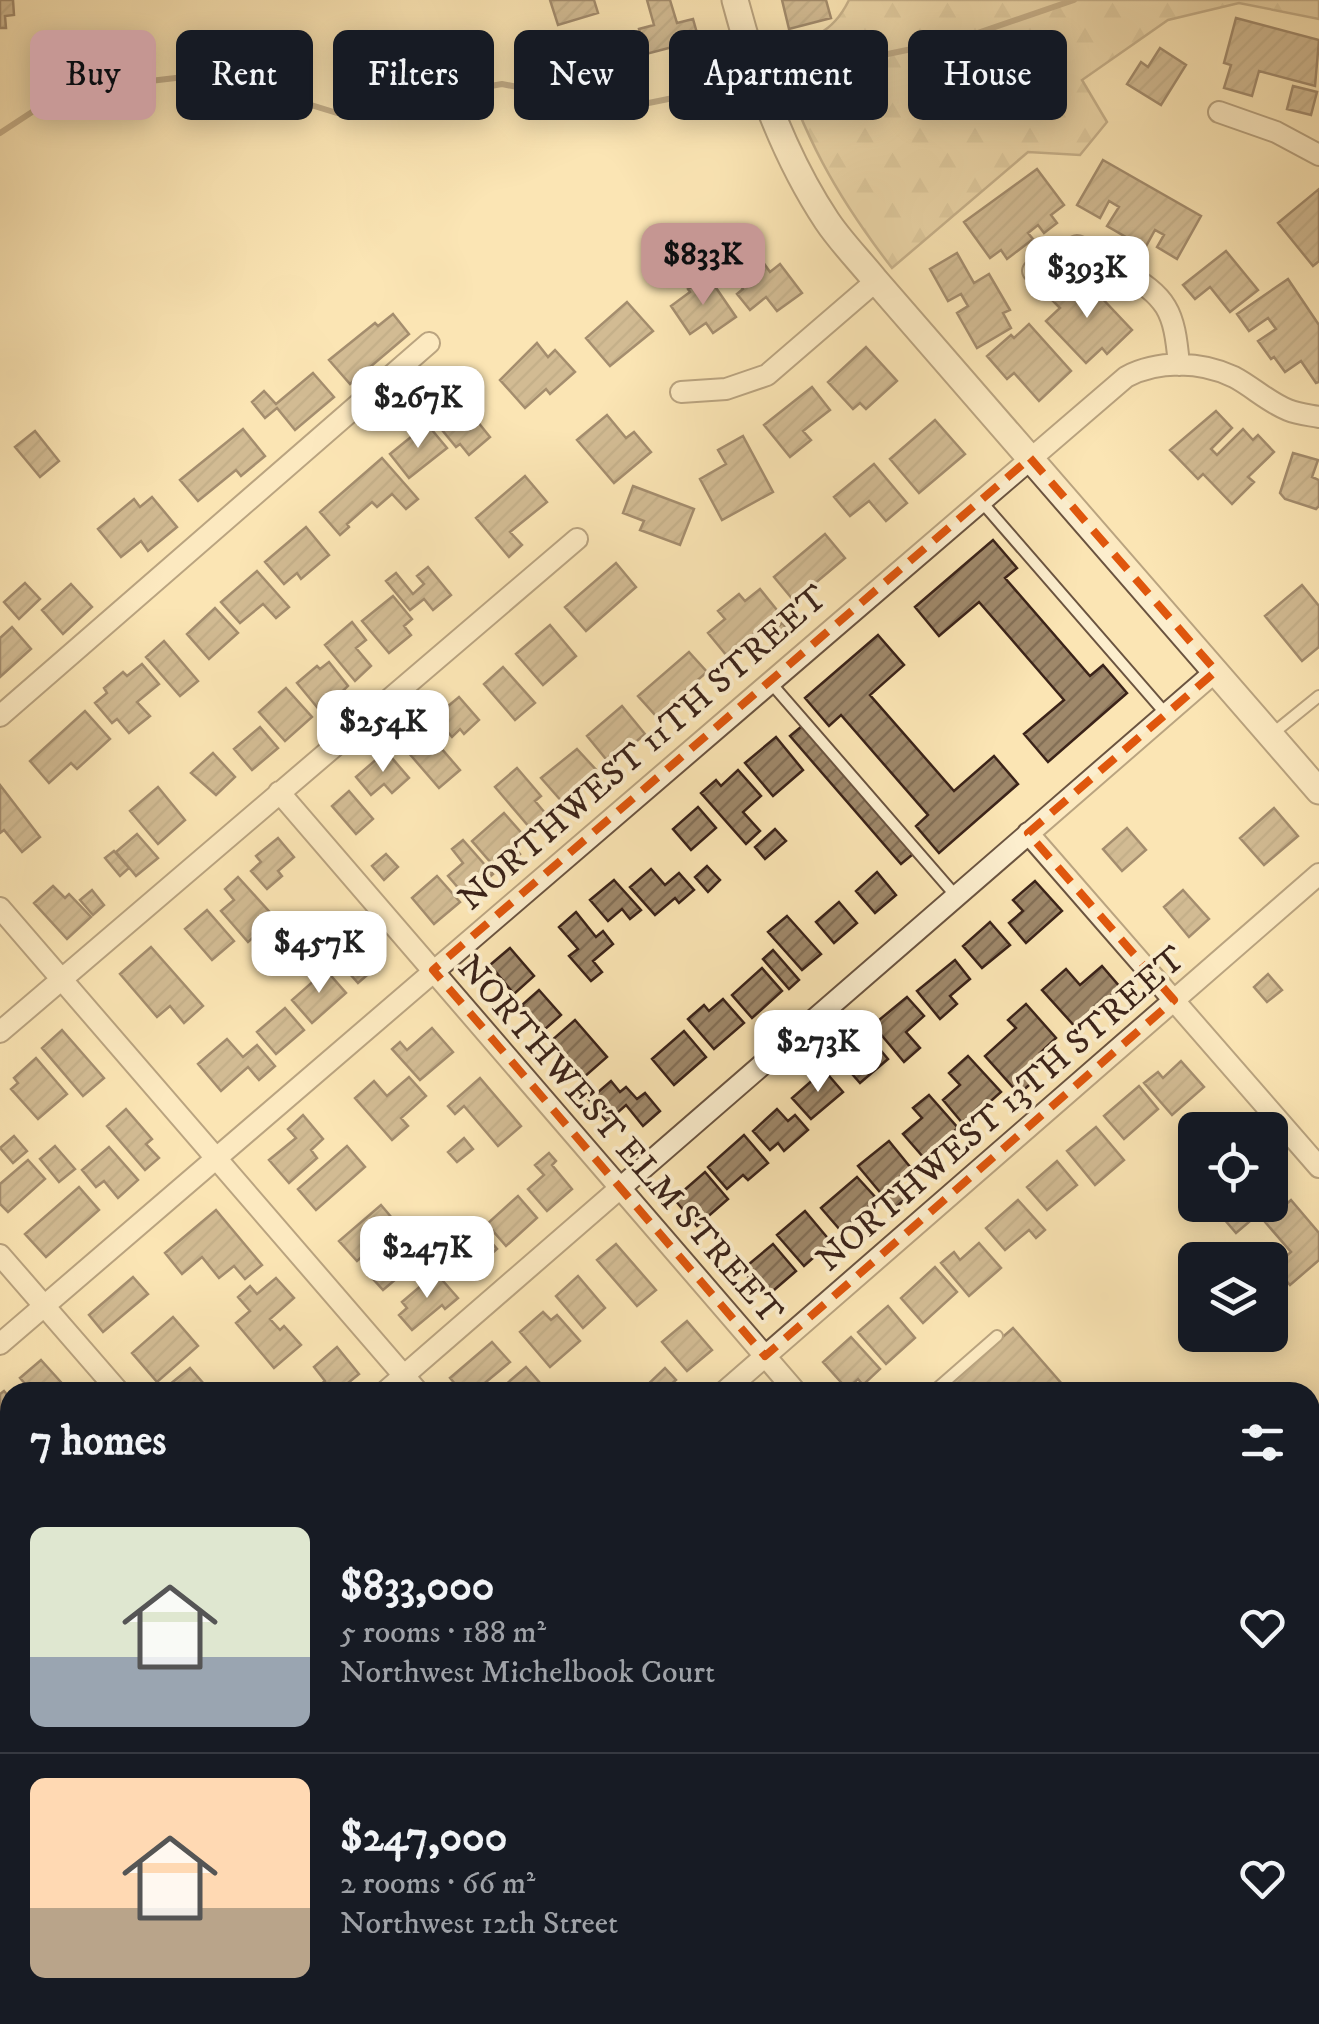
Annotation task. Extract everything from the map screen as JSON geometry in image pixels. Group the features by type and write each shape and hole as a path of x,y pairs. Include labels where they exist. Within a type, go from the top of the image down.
{"street":[{"path":"735,0 750,54 799,173 828,221 1271,735 1315,778"},
{"path":"1219,112 1276,132 1319,155"},
{"path":"1034,271 1077,246 1151,288 1170,310 1179,365"},
{"path":"681,392 726,388 767,375 876,281"},
{"path":"0,716 429,343"},
{"name":"NORTHWEST 11TH STREET","path":"0,1344 1126,377 1152,366 1179,365 1218,371 1290,411 1319,417"},
{"path":"0,1032 577,539"},
{"path":"413,1382 619,1190 1216,670"},
{"name":"NORTHWEST ELM STREET","path":"278,792 787,1382"},
{"path":"1028,833 1319,1167"},
{"name":"NORTHWEST 13TH STREET","path":"735,1382 1319,874"},
{"path":"0,908 409,1382"},
{"path":"0,1255 110,1382"}],"lane":[{"path":"980,500 1166,714"},
{"path":"769,681 956,896"},
{"path":"1271,735 1319,696"},
{"path":"945,1382 996,1336"}],"highlighted area":[{"path":"1030,458 1216,671 1028,833 1174,1000 765,1356 433,970"}],"green space":[{"path":"849,0 1319,0 1319,19 1239,3 1168,20 1082,80 1107,122 1080,155 1028,152 892,268 822,163 802,120 888,120 888,30 824,30"}],"building":[{"path":"0,0 13,0 14,15 5,16 6,28 0,28"},
{"path":"550,0 594,0 598,13 558,25"},
{"path":"647,0 670,0 677,23 693,19 696,30 669,30 669,48 649,53 649,30 639,29 654,25"},
{"path":"782,0 826,0 831,18 789,29"},
{"path":"1236,18 1319,40 1315,86 1259,71 1252,96 1224,88 1231,65 1224,63"},
{"path":"1160,48 1186,65 1161,105 1127,84 1141,62 1148,67"},
{"path":"1293,86 1317,92 1311,115 1287,109"},
{"path":"1103,160 1201,216 1177,259 1157,247 1164,235 1155,230 1145,248 1107,226 1119,207 1109,201 1100,218 1077,205"},
{"path":"1037,169 1064,205 1051,215 1057,223 1044,233 1038,225 1028,233 1033,239 1007,259 1001,250 990,258 964,222"},
{"path":"1319,189 1319,261 1313,266 1278,223"},
{"path":"1226,251 1258,290 1230,312 1210,287 1195,299 1183,285"},
{"path":"957,253 974,283 989,274 1010,310 1003,313 1011,328 977,348 957,313 968,306 961,294 948,301 930,269"},
{"path":"758,255 770,272 780,264 802,293 777,311 766,297 750,310 737,294 743,289 737,281 744,276 739,269"},
{"path":"1080,275 1132,330 1107,354 1102,348 1086,363 1046,321 1060,308 1053,301"},
{"path":"1288,279 1319,325 1316,383 1301,361 1285,372 1274,357 1271,359 1258,341 1276,329 1268,318 1249,331 1237,314"},
{"path":"701,280 705,286 712,282 736,317 713,333 706,323 690,334 671,306"},
{"path":"627,302 653,331 610,366 586,338"},
{"path":"393,314 409,334 350,384 329,360 375,323 378,326"},
{"path":"1029,324 1071,371 1039,401 1014,373 1007,379 987,356"},
{"path":"537,343 548,357 555,350 575,372 550,394 546,389 525,408 500,380"},
{"path":"866,347 897,381 866,409 860,403 853,409 828,382"},
{"path":"313,373 334,397 295,430 277,408 265,418 252,402 264,391 276,404"},
{"path":"812,387 830,410 803,431 811,440 790,457 764,425"},
{"path":"442,401 454,416 465,406 490,437 469,455 460,444 456,447 428,413"},
{"path":"1216,411 1232,428 1211,449 1217,455 1243,429 1253,440 1258,435 1274,452 1248,477 1254,482 1232,504 1203,474 1198,479 1170,450"},
{"path":"607,415 626,438 634,432 651,452 614,483 577,440"},
{"path":"935,420 965,454 919,493 890,459"},
{"path":"427,424 447,448 409,478 390,454"},
{"path":"243,429 265,456 241,476 236,470 198,501 180,480"},
{"path":"35,431 59,461 40,477 15,447"},
{"path":"743,436 773,492 722,520 700,479 726,464 718,450"},
{"path":"1293,453 1318,460 1312,477 1319,480 1316,509 1285,499 1280,493"},
{"path":"382,458 418,499 406,509 392,494 377,507 372,502 340,535 320,512"},
{"path":"874,464 907,503 886,521 869,501 850,516 834,497"},
{"path":"525,476 547,502 510,532 522,545 509,557 476,518"},
{"path":"633,486 694,509 680,545 640,530 644,521 623,513"},
{"path":"152,497 177,527 148,551 141,541 121,557 98,529 134,499 140,507"},
{"path":"306,527 329,555 301,579 297,573 284,584 265,562"},
{"path":"825,534 845,558 794,601 774,577"},
{"path":"993,540 1017,568 1005,578 1090,676 1103,665 1127,693 1048,762 1024,734 1064,700 979,602 939,636 915,607"},
{"path":"616,563 636,587 586,631 565,607"},
{"path":"428,567 451,595 433,610 424,599 410,610 386,581 396,573 413,594 424,584 417,576"},
{"path":"257,571 289,607 276,618 263,604 240,623 221,602"},
{"path":"25,583 40,599 19,619 4,602"},
{"path":"71,584 92,607 63,634 42,610"},
{"path":"1302,585 1319,606 1319,647 1302,661 1265,616"},
{"path":"760,589 781,615 771,623 776,629 782,623 788,630 777,639 765,624 727,656 708,633 725,619 718,611 739,594 745,601"},
{"path":"393,596 412,619 404,626 411,635 389,653 362,621"},
{"path":"215,608 238,633 209,659 187,634"},
{"path":"352,622 366,640 356,648 371,666 355,681 325,645"},
{"path":"550,625 576,656 543,685 516,654"},
{"path":"12,627 31,649 0,677 0,638"},
{"path":"878,635 904,665 870,695 954,791 994,756 1018,784 939,853 916,826 928,815 841,715 829,726 805,698"},
{"path":"164,641 198,681 180,696 146,657"},
{"path":"689,652 707,672 656,716 638,696"},
{"path":"329,662 348,686 321,712 297,683 317,666 320,669"},
{"path":"142,664 159,684 137,702 150,716 129,733 117,719 112,723 95,703 107,693 104,688 123,672 127,676"},
{"path":"503,667 535,703 515,720 484,684"},
{"path":"286,688 312,717 285,741 259,712"},
{"path":"459,697 479,720 464,734 460,729 452,737 435,717"},
{"path":"622,706 645,734 610,764 587,736"},
{"path":"85,711 110,739 77,769 71,763 49,783 30,761"},
{"path":"802,726 913,854 901,864 790,736"},
{"path":"260,727 278,748 252,770 234,749"},
{"path":"428,733 460,770 439,788 407,751"},
{"path":"776,737 803,770 773,796 745,763"},
{"path":"577,749 599,773 564,804 541,778"},
{"path":"386,751 409,778 392,793 384,784 371,795 356,777"},
{"path":"213,753 235,777 216,795 191,773"},
{"path":"517,768 541,796 535,801 546,814 530,828 495,787"},
{"path":"738,770 761,796 743,812 760,831 746,844 701,793 716,780 721,786"},
{"path":"0,785 40,837 22,852 4,830 0,833"},
{"path":"158,787 185,820 158,844 130,811"},
{"path":"349,791 373,819 356,834 332,806"},
{"path":"698,807 716,828 691,850 673,829"},
{"path":"1274,808 1298,836 1264,865 1240,838"},
{"path":"504,813 525,837 514,847 520,854 499,872 472,841"},
{"path":"1127,828 1146,850 1122,871 1103,849"},
{"path":"775,829 786,841 765,859 755,847"},
{"path":"137,834 158,858 136,876 116,852"},
{"path":"278,838 294,857 278,871 282,876 267,889 251,871 261,862 256,856"},
{"path":"463,840 493,874 466,897 448,876 463,863 452,849"},
{"path":"114,851 129,868 120,876 105,858"},
{"path":"386,854 398,867 384,880 372,866"},
{"path":"707,866 720,880 708,892 695,877"},
{"path":"651,869 665,885 679,873 694,890 679,903 675,898 655,915 630,887"},
{"path":"877,872 896,895 875,913 856,891"},
{"path":"437,876 460,902 434,924 412,898"},
{"path":"238,877 275,918 248,942 221,911 234,900 225,889"},
{"path":"614,880 641,910 630,919 622,909 608,921 590,900"},
{"path":"1035,881 1062,911 1026,943 1009,923 1023,911 1013,900"},
{"path":"53,886 65,898 69,894 91,917 67,939 34,903"},
{"path":"92,890 104,905 93,915 80,900"},
{"path":"1183,890 1209,919 1189,937 1164,907"},
{"path":"839,902 857,923 834,943 816,922"},
{"path":"207,910 234,941 212,960 185,929"},
{"path":"576,912 596,937 603,931 613,944 593,961 602,972 591,981 569,956 578,949 559,927"},
{"path":"787,916 821,954 802,970 768,932"},
{"path":"990,922 1010,945 982,968 963,946"},
{"path":"362,926 370,936 363,942 381,963 358,983 341,964 353,954 343,942"},
{"path":"151,947 203,1006 184,1023 170,1006 157,1017 120,974"},
{"path":"510,948 534,976 514,994 490,965"},
{"path":"773,950 799,980 789,989 763,959"},
{"path":"955,960 970,979 950,996 957,1004 940,1019 917,991"},
{"path":"1102,966 1120,987 1107,999 1110,1003 1078,1030 1042,990 1066,969 1080,985"},
{"path":"762,968 782,991 752,1018 732,995"},
{"path":"326,970 346,993 312,1023 292,1000"},
{"path":"1268,974 1282,990 1267,1002 1254,987"},
{"path":"539,990 561,1015 544,1030 522,1005"},
{"path":"907,997 924,1016 906,1032 920,1048 904,1062 873,1025"},
{"path":"723,999 744,1023 714,1049 688,1019 704,1005 709,1011"},
{"path":"1026,1004 1056,1038 1040,1053 1045,1058 1029,1072 1036,1079 1019,1094 985,1056 1016,1028 1008,1020"},
{"path":"285,1008 304,1030 276,1054 257,1032"},
{"path":"575,1020 607,1057 583,1078 551,1041"},
{"path":"432,1028 453,1052 420,1080 392,1049 400,1042 407,1050"},
{"path":"62,1030 104,1078 83,1096 42,1048"},
{"path":"684,1031 706,1057 674,1085 652,1059"},
{"path":"866,1033 888,1059 860,1083 837,1057"},
{"path":"227,1039 243,1057 257,1045 275,1066 259,1080 248,1067 221,1091 198,1064"},
{"path":"968,1056 1001,1092 964,1125 943,1100 960,1085 949,1073"},
{"path":"36,1058 67,1094 38,1119 11,1089 18,1083 14,1078"},
{"path":"1181,1061 1204,1087 1172,1115 1144,1083 1158,1072 1163,1078"},
{"path":"824,1070 843,1092 811,1119 792,1098"},
{"path":"409,1077 426,1096 401,1118 408,1126 392,1140 355,1098 374,1081 387,1096"},
{"path":"480,1078 521,1126 498,1146 464,1106 455,1114 448,1106"},
{"path":"611,1081 620,1092 626,1087 637,1099 645,1093 660,1111 643,1126 626,1105 607,1122 589,1100"},
{"path":"1139,1086 1158,1109 1124,1139 1104,1116"},
{"path":"929,1095 958,1128 924,1158 903,1134 922,1118 913,1108"},
{"path":"126,1109 152,1139 146,1144 159,1158 145,1170 107,1126"},
{"path":"777,1109 788,1121 795,1115 808,1130 784,1151 778,1143 770,1150 753,1131"},
{"path":"303,1115 323,1139 311,1150 317,1158 289,1183 269,1160 296,1138 288,1129"},
{"path":"1096,1127 1124,1160 1095,1185 1067,1151"},
{"path":"744,1135 768,1163 748,1180 743,1175 727,1189 708,1167"},
{"path":"14,1136 27,1151 13,1163 0,1148"},
{"path":"464,1138 473,1149 457,1162 448,1152"},
{"path":"889,1141 911,1168 892,1183 905,1199 894,1209 858,1166"},
{"path":"55,1146 75,1169 59,1182 40,1159"},
{"path":"347,1146 365,1167 316,1210 298,1189"},
{"path":"109,1147 138,1180 118,1198 104,1181 96,1187 82,1170"},
{"path":"549,1153 556,1161 552,1165 572,1189 547,1211 528,1189 544,1175 535,1165"},
{"path":"28,1160 45,1179 8,1212 0,1204 0,1184"},
{"path":"1057,1161 1077,1185 1047,1210 1027,1187"},
{"path":"705,1172 728,1199 697,1226 674,1199"},
{"path":"857,1177 877,1199 841,1231 821,1208"},
{"path":"79,1187 99,1210 46,1257 25,1234"},
{"path":"518,1196 537,1218 506,1246 487,1224"},
{"path":"1018,1200 1045,1230 1036,1238 1029,1230 1005,1250 986,1228"},
{"path":"1291,1200 1319,1233 1319,1260 1290,1285 1288,1242 1282,1242 1265,1222 1288,1222"},
{"path":"381,1205 398,1225 357,1261 339,1241"},
{"path":"216,1210 262,1265 245,1279 234,1266 219,1278 202,1257 182,1274 165,1253"},
{"path":"805,1211 831,1242 804,1266 777,1235"},
{"path":"1227,1222 1249,1222 1236,1233"},
{"path":"480,1229 497,1249 477,1267 459,1247"},
{"path":"979,1243 1001,1268 969,1296 941,1263 954,1252 960,1260"},
{"path":"616,1244 656,1290 637,1306 597,1260"},
{"path":"773,1244 796,1271 766,1297 742,1270"},
{"path":"390,1247 409,1268 383,1290 364,1269"},
{"path":"935,1267 957,1292 923,1323 901,1298"},
{"path":"436,1273 458,1298 445,1309 442,1305 412,1330 399,1315 407,1308 402,1302"},
{"path":"578,1276 605,1308 583,1328 556,1296"},
{"path":"133,1277 148,1294 103,1332 89,1315"},
{"path":"276,1278 294,1298 270,1319 280,1330 284,1326 301,1345 274,1368 236,1323 250,1311 238,1297 250,1286 257,1294"},
{"path":"888,1306 915,1338 886,1364 858,1332"},
{"path":"543,1312 551,1320 557,1315 580,1341 550,1367 520,1332"},
{"path":"173,1317 198,1346 157,1382 132,1353"},
{"path":"687,1321 712,1350 687,1371 662,1342"},
{"path":"1013,1328 1060,1382 951,1382"},
{"path":"851,1337 880,1369 866,1382 841,1382 823,1362"},
{"path":"492,1342 510,1362 486,1382 453,1382 450,1378"},
{"path":"337,1347 359,1374 349,1382 324,1382 314,1367"},
{"path":"41,1360 61,1382 23,1382 20,1378"},
{"path":"526,1367 539,1382 509,1382"},
{"path":"190,1368 202,1382 173,1382"},
{"path":"665,1368 676,1380 674,1382 650,1382"}],"waterway":[{"path":"888,54 960,39 1074,0"},
{"path":"0,133 64,91 210,74 337,113 502,84 624,108 669,99"}]}
